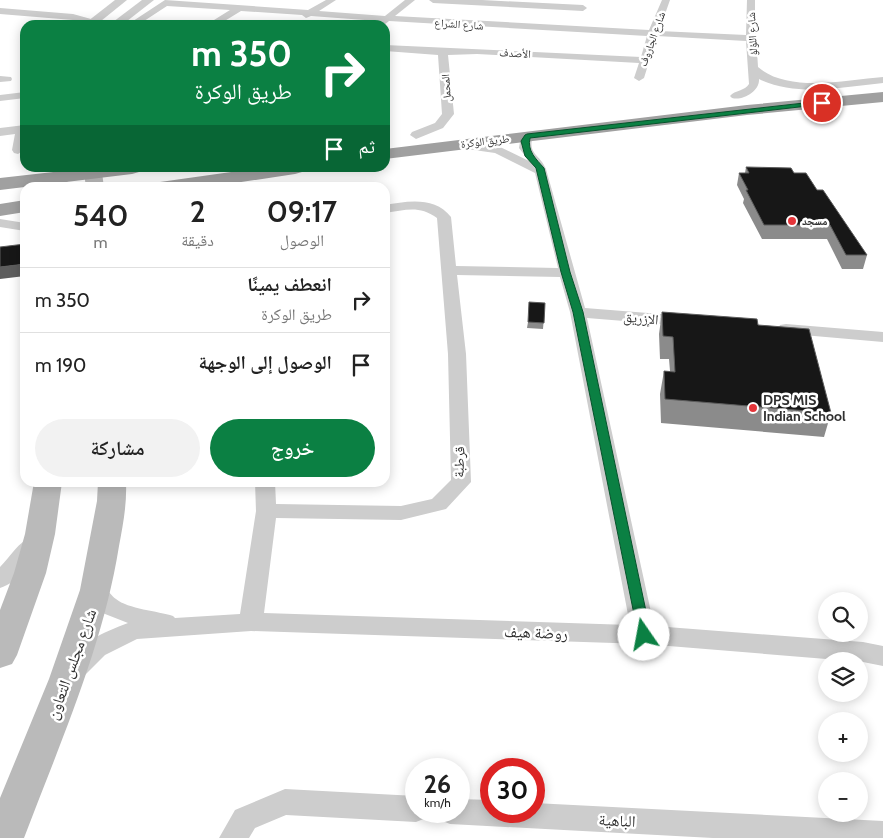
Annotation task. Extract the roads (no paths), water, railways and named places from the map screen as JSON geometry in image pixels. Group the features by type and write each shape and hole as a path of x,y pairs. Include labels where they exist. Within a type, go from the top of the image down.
{"highway":[{"name":"طريق الوكرة","path":"390,138 701,100 883,82"},
{"path":"747,110 801,100 883,92"},
{"name":"طريق الوكرة","path":"390,153 747,110 883,97"},
{"path":"390,143 661,110 701,100"},
{"path":"0,180 16,173 20,163"},
{"path":"78,180 114,172"},
{"path":"39,182 159,172"},
{"path":"199,182 268,172"},
{"path":"0,184 20,183"},
{"path":"0,201 20,199"},
{"path":"0,210 20,207"},
{"path":"0,218 20,220"}],"main road":[{"path":"0,655 30,573 40,534 47,487"},
{"name":"شارع مجلس التعاون","path":"4,838 66,679 96,590 112,501 112,487"}],"street":[{"path":"94,20 122,0"},
{"path":"122,20 149,0"},
{"path":"220,20 254,0"},
{"path":"298,20 332,0"},
{"path":"385,20 412,0"},
{"path":"433,0 496,24 573,27"},
{"name":"شارع الجاروف","path":"639,78 666,0"},
{"name":"شارع اللؤلؤ","path":"736,96 751,88 754,84 750,17 752,0"},
{"path":"140,20 169,1"},
{"name":"شارع الشراع","path":"169,1 364,20"},
{"path":"2,11 19,4"},
{"path":"2,11 73,17 84,20"},
{"path":"73,17 105,11"},
{"name":"شارع الشراع","path":"390,22 573,27 751,38"},
{"name":"الأصدف","path":"390,48 443,52 496,24 573,27 644,60"},
{"name":"المحمل","path":"416,135 440,126 446,120 448,114 443,52"},
{"name":"شارع اللؤلؤ","path":"754,69 764,78 795,85 883,82"},
{"path":"0,98 20,96"},
{"path":"0,132 20,130"},
{"path":"527,136 525,141 526,151 540,168 539,171 578,312 644,635"},
{"path":"460,144 498,150 539,171"},
{"name":"قرطبة","path":"266,511 402,513 439,504 461,482 457,354 444,217 431,207 409,205 390,208"},
{"path":"0,223 20,227"},
{"path":"450,270 566,272"},
{"name":"الإزريق","path":"578,312 699,322"},
{"path":"766,328 883,337"},
{"path":"252,622 266,511 265,487"},
{"path":"0,580 20,561 40,534"},
{"name":"روضة هيف","path":"96,590 108,606 128,614 188,626"},
{"name":"روضة هيف","path":"66,679 96,648 134,630 252,622 644,635 863,652 883,656"},
{"path":"233,838 245,819 286,802 405,808"},
{"name":"الباهية","path":"470,812 784,834 883,834"}],"place":[{"name":"مسجد","path":"792,221"},
{"name":"DPS MIS Indian School","path":"753,408"}]}
